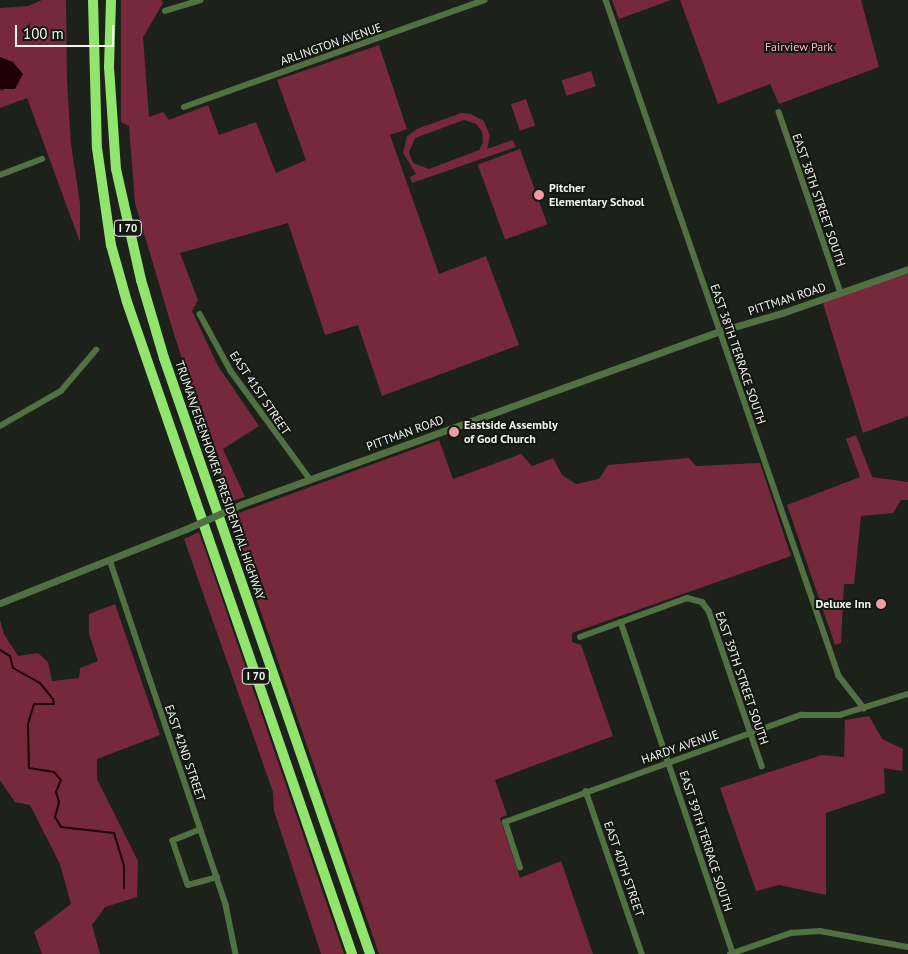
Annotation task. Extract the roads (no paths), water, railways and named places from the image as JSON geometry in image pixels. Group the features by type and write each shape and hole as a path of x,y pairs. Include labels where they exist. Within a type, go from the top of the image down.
{"highway":[{"name":"I 70","path":"92,0 97,148 112,245 124,293 352,954"},
{"name":"TRUMAN/EISENHOWER PRESIDENTIAL HIGHWAY","path":"111,0 109,66 116,169 141,280 164,358 370,954"}],"street":[{"path":"165,11 200,0"},
{"name":"ARLINGTON AVENUE","path":"184,107 485,0"},
{"name":"EAST 38TH TERRACE SOUTH","path":"606,0 839,676 864,708"},
{"name":"EAST 38TH STREET SOUTH","path":"779,112 840,293"},
{"path":"0,175 42,159"},
{"name":"PITTMAN ROAD","path":"0,604 186,529 242,504 720,331 908,269"},
{"name":"EAST 41ST STREET","path":"200,314 231,371 310,479"},
{"path":"0,426 61,390 96,350"},
{"name":"EAST 42ND STREET","path":"110,560 217,877 236,954"},
{"name":"EAST 39TH STREET SOUTH","path":"620,622 686,598 698,600 709,611 762,766"},
{"path":"580,637 620,622"},
{"name":"EAST 39TH TERRACE SOUTH","path":"620,622 669,762 732,954"},
{"name":"HARDY AVENUE","path":"520,868 506,822 586,791 801,715 840,715 908,694"},
{"name":"EAST 40TH STREET","path":"586,791 642,954"},
{"path":"200,830 173,840 188,885 217,877"},
{"path":"732,954 791,933 832,933 908,947"}],"waterway":[{"path":"0,650 10,656 13,668 40,683 53,699 54,704 34,704 28,724 29,768 54,772 61,780 56,792 59,802 55,817 61,827 114,833 124,866 124,888"}],"place":[{"name":"Pitcher Elementary School","path":"539,195"},
{"name":"Eastside Assembly of God Church","path":"454,432"},
{"name":"Deluxe Inn","path":"881,604"}],"park label":[{"name":"Fairview Park","path":"799,47"}]}
